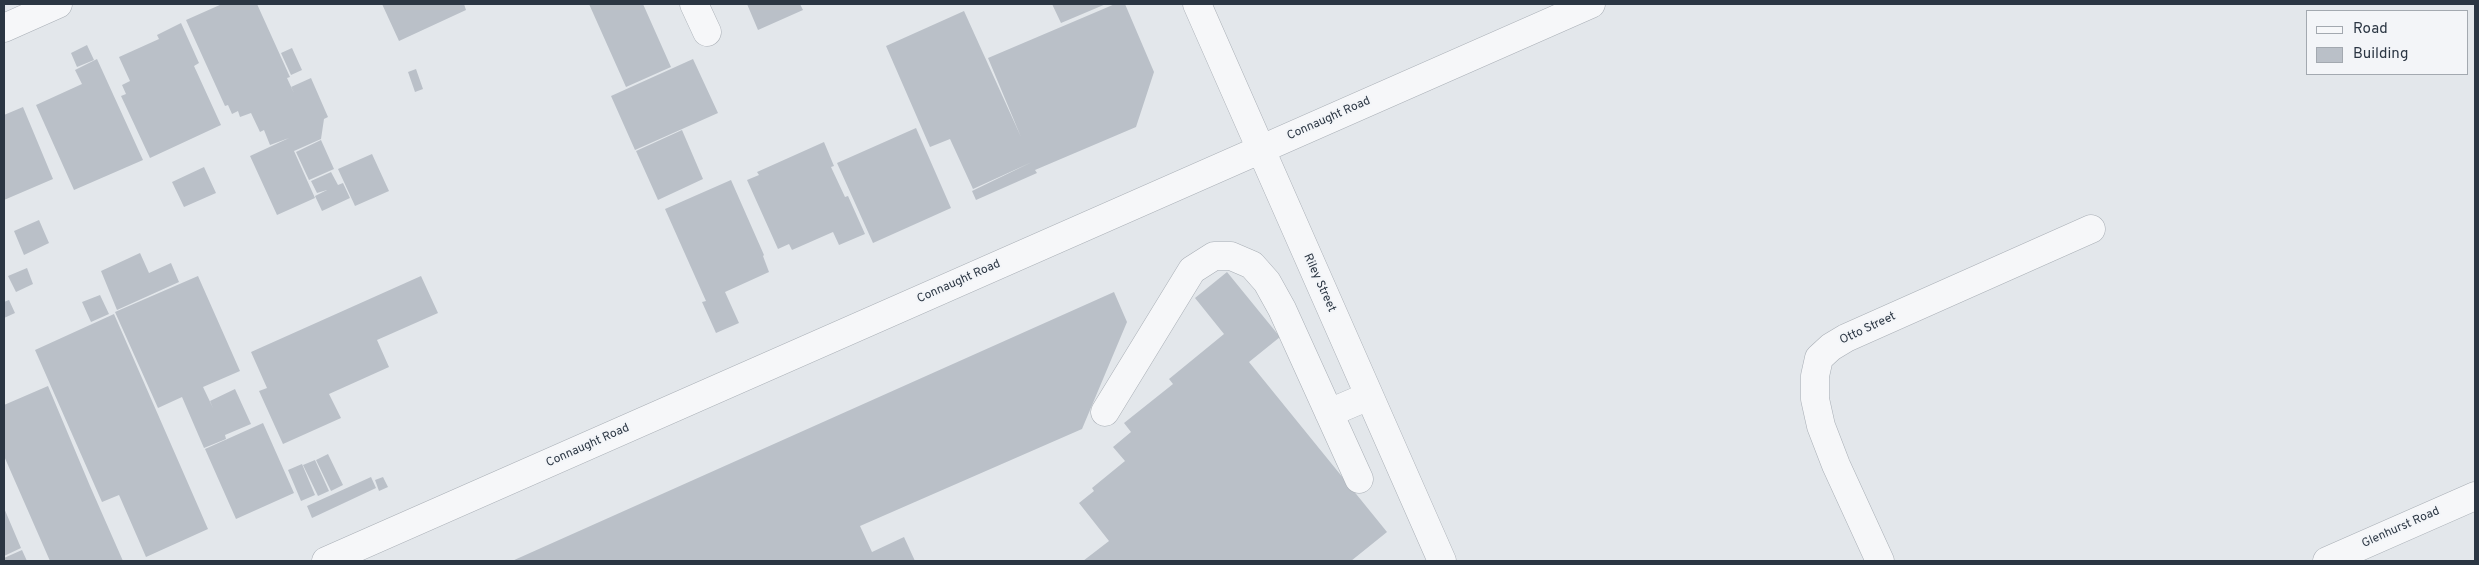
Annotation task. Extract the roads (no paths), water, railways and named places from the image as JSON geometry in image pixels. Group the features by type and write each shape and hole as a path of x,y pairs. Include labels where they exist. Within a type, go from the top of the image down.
{"street":[{"path":"4,28 58,4"},
{"path":"694,4 706,32"},
{"name":"Riley Street","path":"1197,4 1442,561"},
{"name":"Connaught Road","path":"326,561 1591,4"},
{"name":"Otto Street","path":"1880,561 1836,465 1821,426 1815,399 1815,376 1819,358 1831,347 1846,338 2091,229"},
{"path":"1106,412 1192,270 1207,260 1223,256 1246,261 1267,282 1359,479"},
{"path":"1329,413 1369,396"},
{"name":"Glenhurst Road","path":"2327,561 2475,496"}]}
